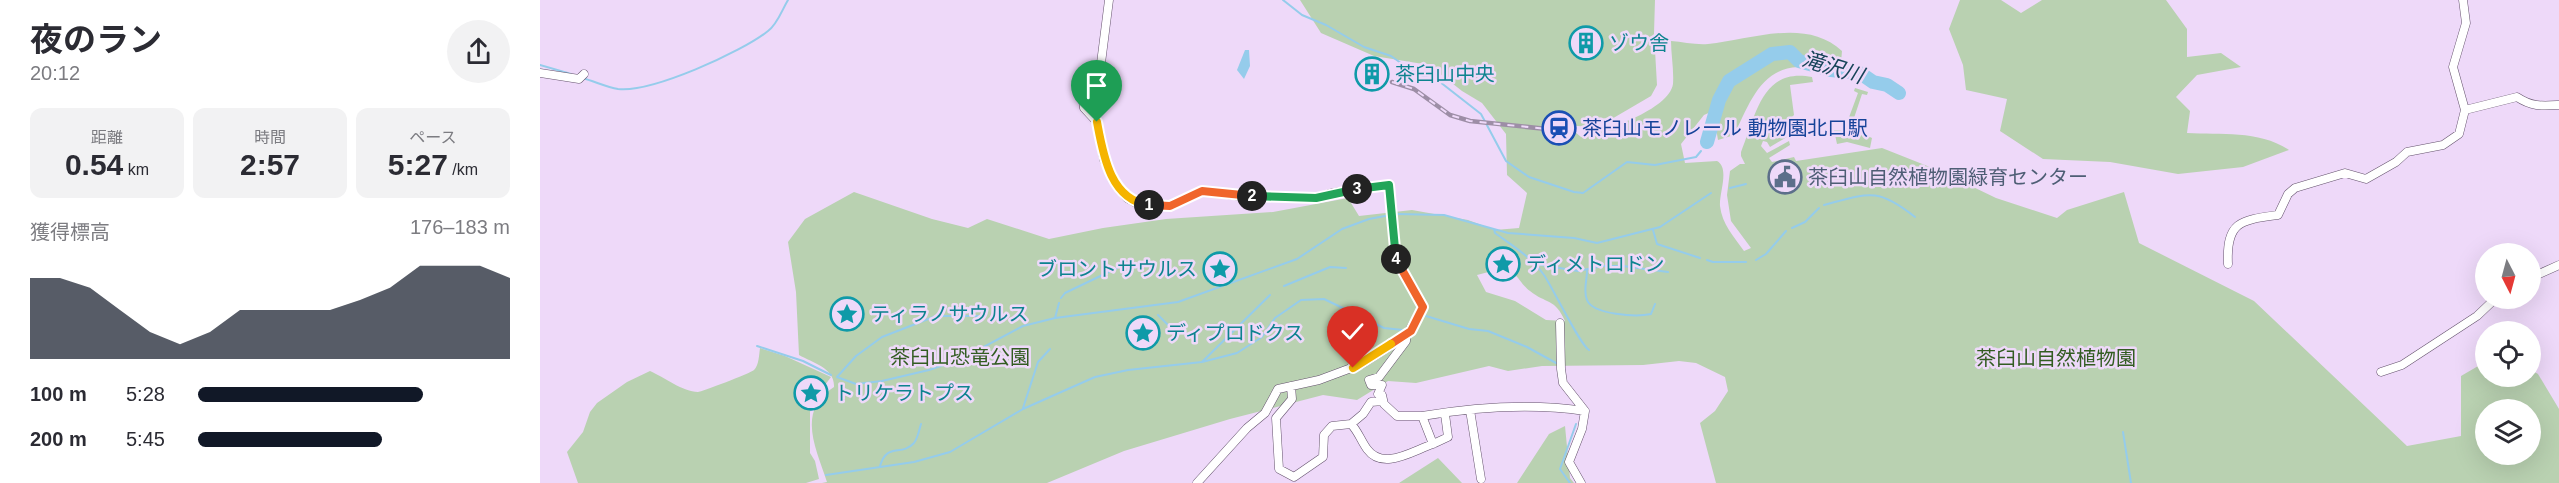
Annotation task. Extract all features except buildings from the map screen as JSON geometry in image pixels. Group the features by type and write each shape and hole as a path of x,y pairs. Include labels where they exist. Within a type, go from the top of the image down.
{"street":[{"path":"1109,0 1100,71 1084,88 1082,94 1084,108 1097,122 1104,160 1120,190 1127,198 1136,203 1170,206 1202,191 1246,196 1316,198 1332,193 1389,185 1397,262 1423,307 1406,336 1406,341 1379,377 1370,380 1371,384 1382,385 1378,394 1382,395 1387,409 1397,416 1422,416 1546,405 1584,411"},
{"path":"2228,264 2227,244 2232,231 2238,225 2278,214 2288,194 2295,188 2345,173 2366,179 2396,162 2407,152 2443,146 2459,134 2465,110 2453,67 2466,23 2463,0"},
{"path":"540,73 582,77"},
{"path":"2465,110 2517,97 2537,107 2559,105"},
{"path":"2541,274 2559,265"},
{"path":"2381,372 2402,365 2484,309"},
{"path":"1560,323 1563,383 1584,411 1582,426 1569,462 1581,483"},
{"path":"1197,483 1247,428 1264,413 1278,388 1319,380 1353,368 1406,336"},
{"path":"1291,386 1292,399 1276,418 1279,469 1294,477 1323,457 1324,435 1332,426 1351,424 1363,414 1371,402 1383,401"},
{"path":"1470,410 1481,479"},
{"path":"1351,424 1368,450 1383,460 1448,438 1445,414"},
{"path":"1422,416 1432,444"}],"green space":[{"path":"1300,0 1655,0 1657,85 1651,96 1610,120 1589,127 1567,125 1581,137 1605,130 1648,111 1669,93 1673,84 1671,41 1703,44 1777,33 1812,35 1828,41 1842,51 1840,74 1809,67 1785,69 1774,74 1757,90 1734,135 1718,140 1713,111 1704,115 1681,144 1685,163 1717,161 1721,164 1723,175 1721,213 1729,230 1744,251 1751,248 1731,221 1727,195 1730,171 1740,164 1745,164 1741,152 1763,97 1782,79 1795,76 1812,77 1813,82 1790,85 1794,115 1788,121 1784,120 1779,123 1787,137 1770,147 1767,142 1763,141 1761,146 1767,153 1789,141 1790,145 1769,158 1772,162 1794,157 1796,161 1882,148 1940,171 1996,198 2057,218 2067,210 2124,192 2139,243 2254,301 2407,446 2461,436 2461,376 2475,368 2475,387 2541,387 2541,379 2559,409 2559,483 1716,483 1700,423 1715,411 1728,391 1725,377 1696,363 1679,361 1643,365 1542,366 1508,371 1489,366 1416,383 1388,381 1357,400 1323,395 1230,419 1124,451 1047,483 822,483 827,482 814,443 812,419 815,407 822,397 834,387 831,375 827,371 799,355 796,292 788,242 805,219 854,192 932,219 968,228 987,219 1049,239 1166,219 1273,212 1348,198 1359,216 1412,210 1468,220 1495,230 1519,228 1527,193 1507,175 1506,134 1482,103 1462,91 1429,65 1374,56 1321,33","holes":["1500,269 1515,274 1530,291 1558,308 1565,321 1546,320 1515,301 1486,292 1477,275"]},
{"path":"1960,0 2001,0 2021,13 2042,0 2166,0 2187,29 2187,57 2221,53 2241,67 2197,75 2176,97 2190,111 2187,133 2253,136 2289,150 2243,167 2178,174 2110,162 2043,159 2000,131 2007,99 1966,90 1963,65 1949,29"},
{"path":"1855,88 1868,92 1867,95 1862,94 1853,121 1856,125 1841,123 1842,119 1848,120 1858,93 1854,91"},
{"path":"1834,130 1857,131 1872,138 1870,148 1847,142 1837,144"},
{"path":"760,348 785,356 831,377 813,401 810,412 810,453 815,461 819,479 806,483 578,483 567,452 583,432 590,412 597,403 627,382 650,371 686,390 701,391 754,370 758,363"},
{"path":"1565,426 1570,478 1574,483 1517,483 1549,434"},
{"path":"1438,458 1462,483 1399,483"}],"water":[{"path":"1245,50 1249,50 1250,66 1244,79 1237,70"}],"waterway":[{"path":"582,78 618,89 633,89 673,78 718,60 755,40 774,25 788,0"},
{"name":"滝沢川","path":"1283,0 1302,15 1326,25 1364,47 1391,56 1415,73 1440,82 1481,114 1506,161 1529,177 1583,193 1627,162 1655,165 1696,157 1701,151"},
{"name":"滝沢川","path":"1707,142 1719,100 1729,81 1772,54 1790,52 1799,61 1831,70 1860,73 1873,82 1887,85 1899,93"},
{"path":"540,65 571,74"},
{"path":"1730,188 1746,184"},
{"path":"1397,214 1444,215 1508,233 1574,238 1597,243 1660,227 1711,193"},
{"path":"1824,205 1872,195 1891,201 1915,217"},
{"path":"1792,228 1805,222 1819,208"},
{"path":"981,316 936,316 882,337 856,356 837,377 856,384 882,381 929,370 961,359 1023,326 1055,318 1178,302 1297,259 1342,229 1369,219 1390,215"},
{"path":"1494,229 1495,233 1528,257 1544,275 1589,350"},
{"path":"1653,230 1657,244 1700,258"},
{"path":"1756,260 1766,254 1786,231"},
{"path":"1707,260 1746,262"},
{"path":"1535,264 1578,271 1603,266 1623,266 1668,272"},
{"path":"1284,286 1330,267 1346,268"},
{"path":"1061,298 1065,293 1117,268"},
{"path":"1587,271 1586,297 1591,305 1598,309 1616,314 1644,315 1651,314 1655,304"},
{"path":"1202,362 1270,295"},
{"path":"826,475 914,462 950,452 1023,409 1095,377 1128,370 1202,362 1237,353 1262,337 1275,318 1301,300 1324,299 1384,328 1403,330"},
{"path":"1055,318 1059,303"},
{"path":"1158,315 1170,327"},
{"path":"1426,316 1469,329 1488,331 1527,347 1556,363"},
{"path":"757,346 803,361 831,375"},
{"path":"1023,408 1038,362 1050,349"},
{"path":"880,466 886,454 904,449 914,443 921,424"},
{"path":"1570,483 1560,469 1576,424"},
{"path":"2123,432 2131,483"}],"railway":[{"path":"1392,82 1414,89 1450,115 1470,121 1566,131"}],"place":[{"name":"ゾウ舎","path":"1586,43"},
{"name":"茶臼山中央","path":"1372,74"},
{"name":"茶臼山モノレール 動物園北口駅","path":"1559,128"},
{"name":"茶臼山自然植物園緑育センター","path":"1785,177"},
{"name":"ディメトロドン","path":"1503,264"},
{"name":"ブロントサウルス","path":"1220,269"},
{"name":"ティラノサウルス","path":"847,314"},
{"name":"ディプロドクス","path":"1143,333"},
{"name":"トリケラトプス","path":"811,393"}],"route":[{"path":"1097,122 1104,160 1120,190 1136,203 1170,206 1202,191 1246,196 1316,198 1332,193 1389,185 1393,206 1397,262 1423,307 1406,336 1353,368"}],"park label":[{"name":"茶臼山恐竜公園","path":"960,357"},
{"name":"茶臼山自然植物園","path":"2056,358"}]}
